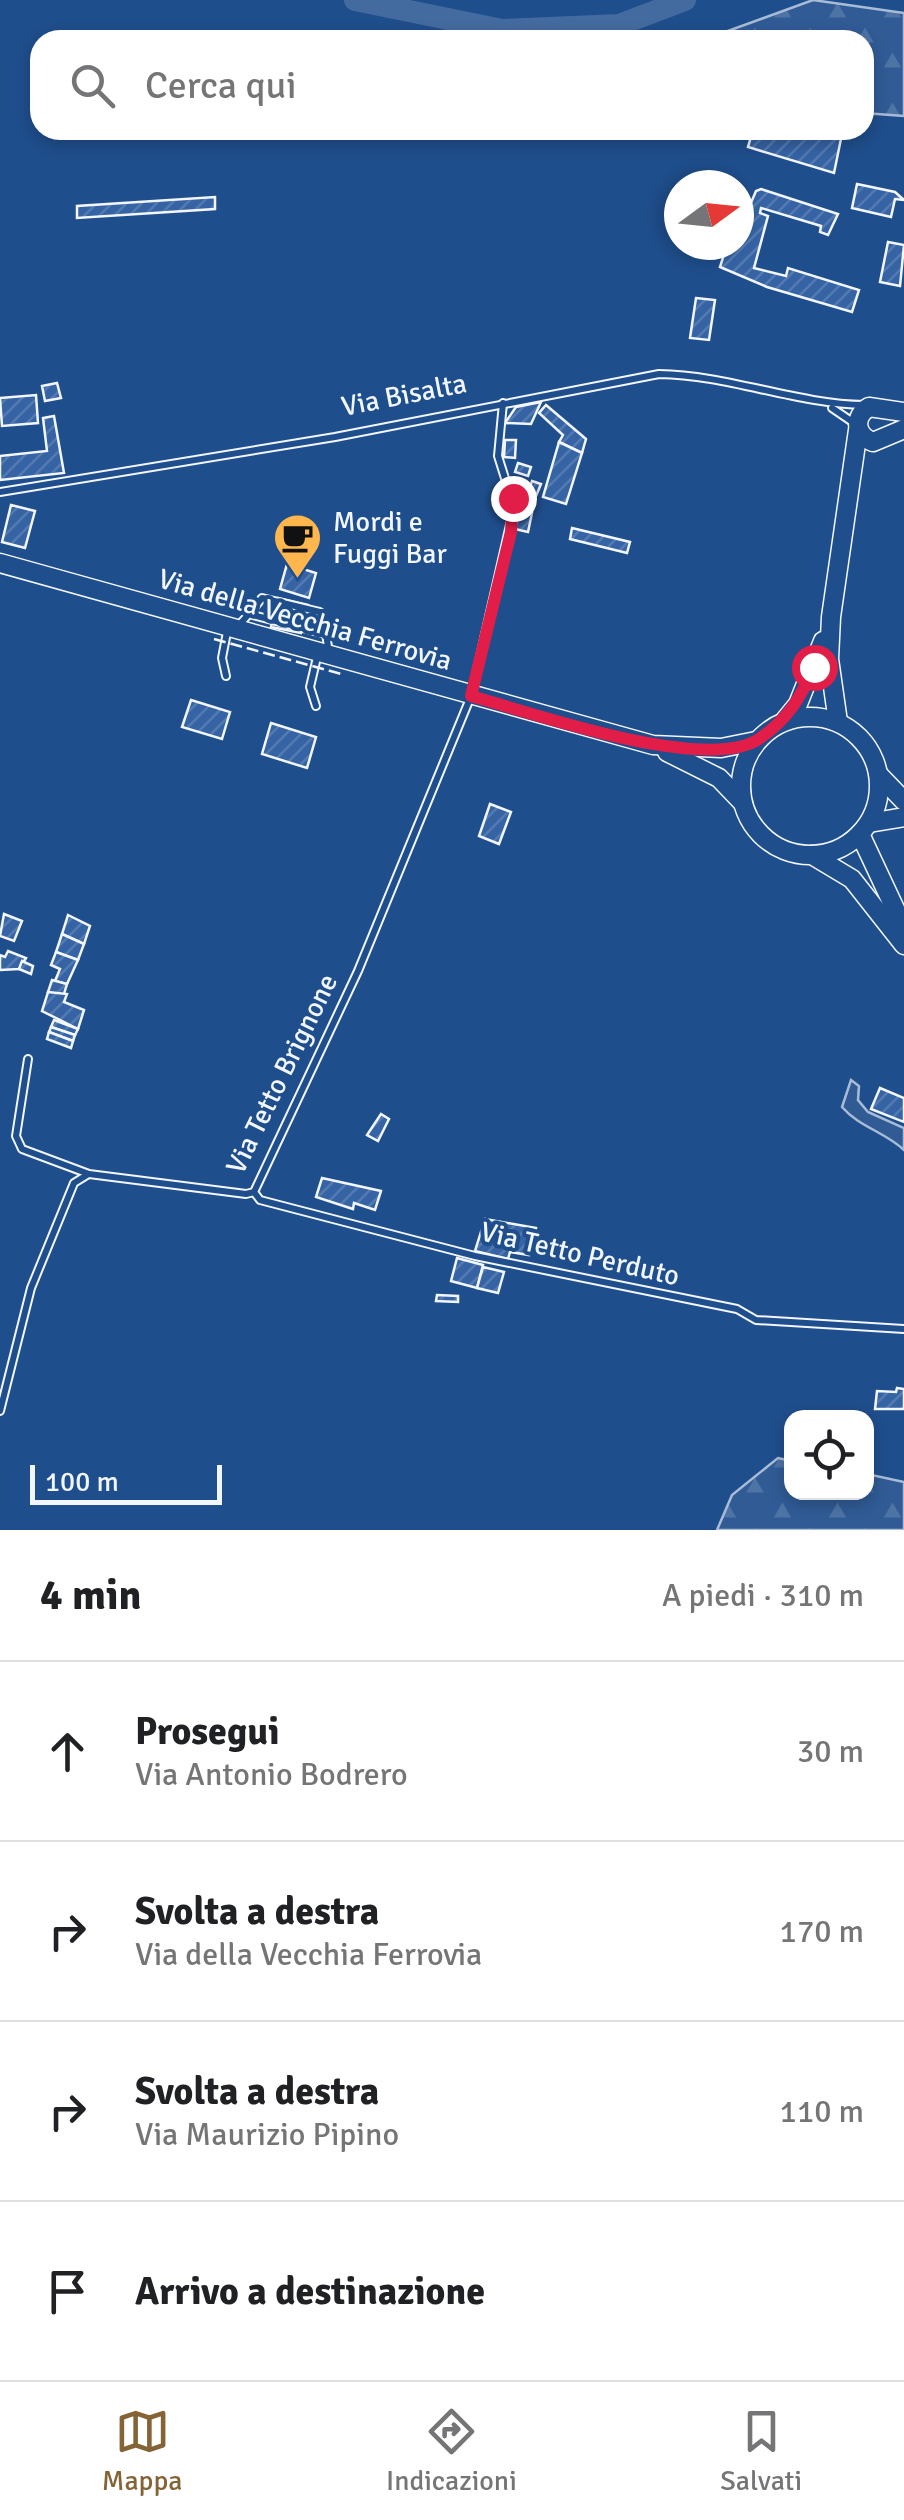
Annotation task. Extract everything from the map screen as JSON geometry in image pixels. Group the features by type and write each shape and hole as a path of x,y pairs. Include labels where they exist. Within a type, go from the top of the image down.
{"main road":[{"path":"838,722 829,659 830,617 860,414 888,409 894,424 893,435 866,458 853,479"},
{"name":"Via Bisalta","path":"858,428 872,442 893,435"},
{"name":"Via della Vecchia Ferrovia","path":"0,563 238,623 471,696 653,745 719,778 742,802"},
{"path":"830,617 798,704 785,720 756,741 740,780 742,802 752,824 768,841 789,852 812,856 852,879 904,945"},
{"path":"785,720 821,716 838,722 865,743 878,774 879,791 864,829 846,846 812,856"},
{"name":"Via della Vecchia Ferrovia","path":"653,745 721,748 756,741"},
{"path":"878,774 904,801"},
{"path":"864,829 904,817"},
{"path":"864,829 904,928"}],"lane":[{"name":"Via Bisalta","path":"0,492 266,450 658,374 698,375 817,402 888,409"},
{"name":"Via Bisalta","path":"817,402 858,428"},
{"name":"Via Tetto Brignone","path":"28,1059 16,1136 22,1150 89,1174 254,1192 358,971 471,696 514,507 498,456 503,403"},
{"path":"226,676 222,658 238,623 262,598 320,612 324,647 310,687 316,706"},
{"path":"0,1411 31,1288 74,1183 89,1174"},
{"name":"Via Tetto Perduto","path":"254,1192 260,1200 475,1256 737,1309 756,1320 904,1329"}],"green space":[{"path":"813,0 904,13 904,116 874,114 874,30 730,30"},
{"path":"851,1080 859,1086 858,1100 868,1112 904,1128 904,1150 842,1107"},
{"path":"778,1458 784,1459 784,1500 874,1500 874,1476 904,1482 904,1530 717,1530 732,1495"}],"building":[{"path":"750,140 841,140 834,173 748,147"},
{"path":"857,184 895,192 904,200 895,199 891,217 852,208"},
{"path":"761,189 838,214 828,235 820,232 821,226 761,208 760,213 768,216 754,268 786,276 788,268 859,290 852,312 767,287 720,267 722,260 754,260 756,191"},
{"path":"215,197 215,209 77,218 77,206"},
{"path":"888,242 904,245 900,286 880,282"},
{"path":"696,298 715,300 709,340 690,338"},
{"path":"57,383 61,398 45,401 42,386"},
{"path":"36,395 38,423 2,426 0,398"},
{"path":"541,402 531,424 505,423 516,407"},
{"path":"546,405 586,439 582,453 559,442 563,435 539,413"},
{"path":"54,416 64,473 0,480 0,456 47,451 43,418"},
{"path":"505,440 516,440 515,458 504,457"},
{"path":"559,442 582,453 566,504 543,497"},
{"path":"518,463 531,467 528,476 515,472"},
{"path":"532,481 541,484 536,496 528,494"},
{"path":"11,505 35,511 25,548 2,542"},
{"path":"519,511 532,513 528,532 515,529"},
{"path":"572,528 630,542 627,553 570,539"},
{"path":"287,564 316,573 309,598 280,589"},
{"path":"278,598 308,605 301,633 271,627"},
{"path":"191,700 230,712 222,739 182,727"},
{"path":"271,723 316,737 307,768 262,754"},
{"path":"490,804 511,812 499,844 479,836"},
{"path":"4,914 22,921 14,941 0,936"},
{"path":"68,915 90,926 84,944 62,934"},
{"path":"62,934 84,944 78,960 56,952"},
{"path":"8,951 26,958 19,969 0,970 0,955 5,957"},
{"path":"56,952 78,960 67,984 55,981 60,969 51,965"},
{"path":"22,961 33,966 31,974 19,969"},
{"path":"52,980 67,984 63,997 48,992"},
{"path":"48,992 67,994 64,1002 84,1010 78,1029 42,1011"},
{"path":"54,1020 78,1029 75,1035 51,1027"},
{"path":"51,1027 75,1035 73,1041 49,1032"},
{"path":"49,1032 73,1041 71,1048 47,1039"},
{"path":"880,1088 904,1098 904,1122 871,1109"},
{"path":"381,1114 389,1119 378,1141 367,1135"},
{"path":"322,1178 381,1191 375,1210 354,1203 353,1209 316,1197"},
{"path":"485,1219 536,1228 529,1255 510,1252 508,1259 475,1251"},
{"path":"457,1258 483,1265 477,1288 451,1281"},
{"path":"483,1267 504,1272 498,1293 477,1288"},
{"path":"437,1295 458,1296 458,1302 436,1301"},
{"path":"897,1388 904,1389 904,1409 875,1409 877,1391 896,1392"}],"waterway":[{"path":"355,0 502,30 619,25 685,0"}],"fence":[{"path":"214,639 345,675"}],"place":[{"name":"Mordi e Fuggi Bar","path":"298,580"}],"route":[{"path":"513,498 511,532 471,696 653,745 721,748 756,741 785,720 798,704 814,667"}]}
